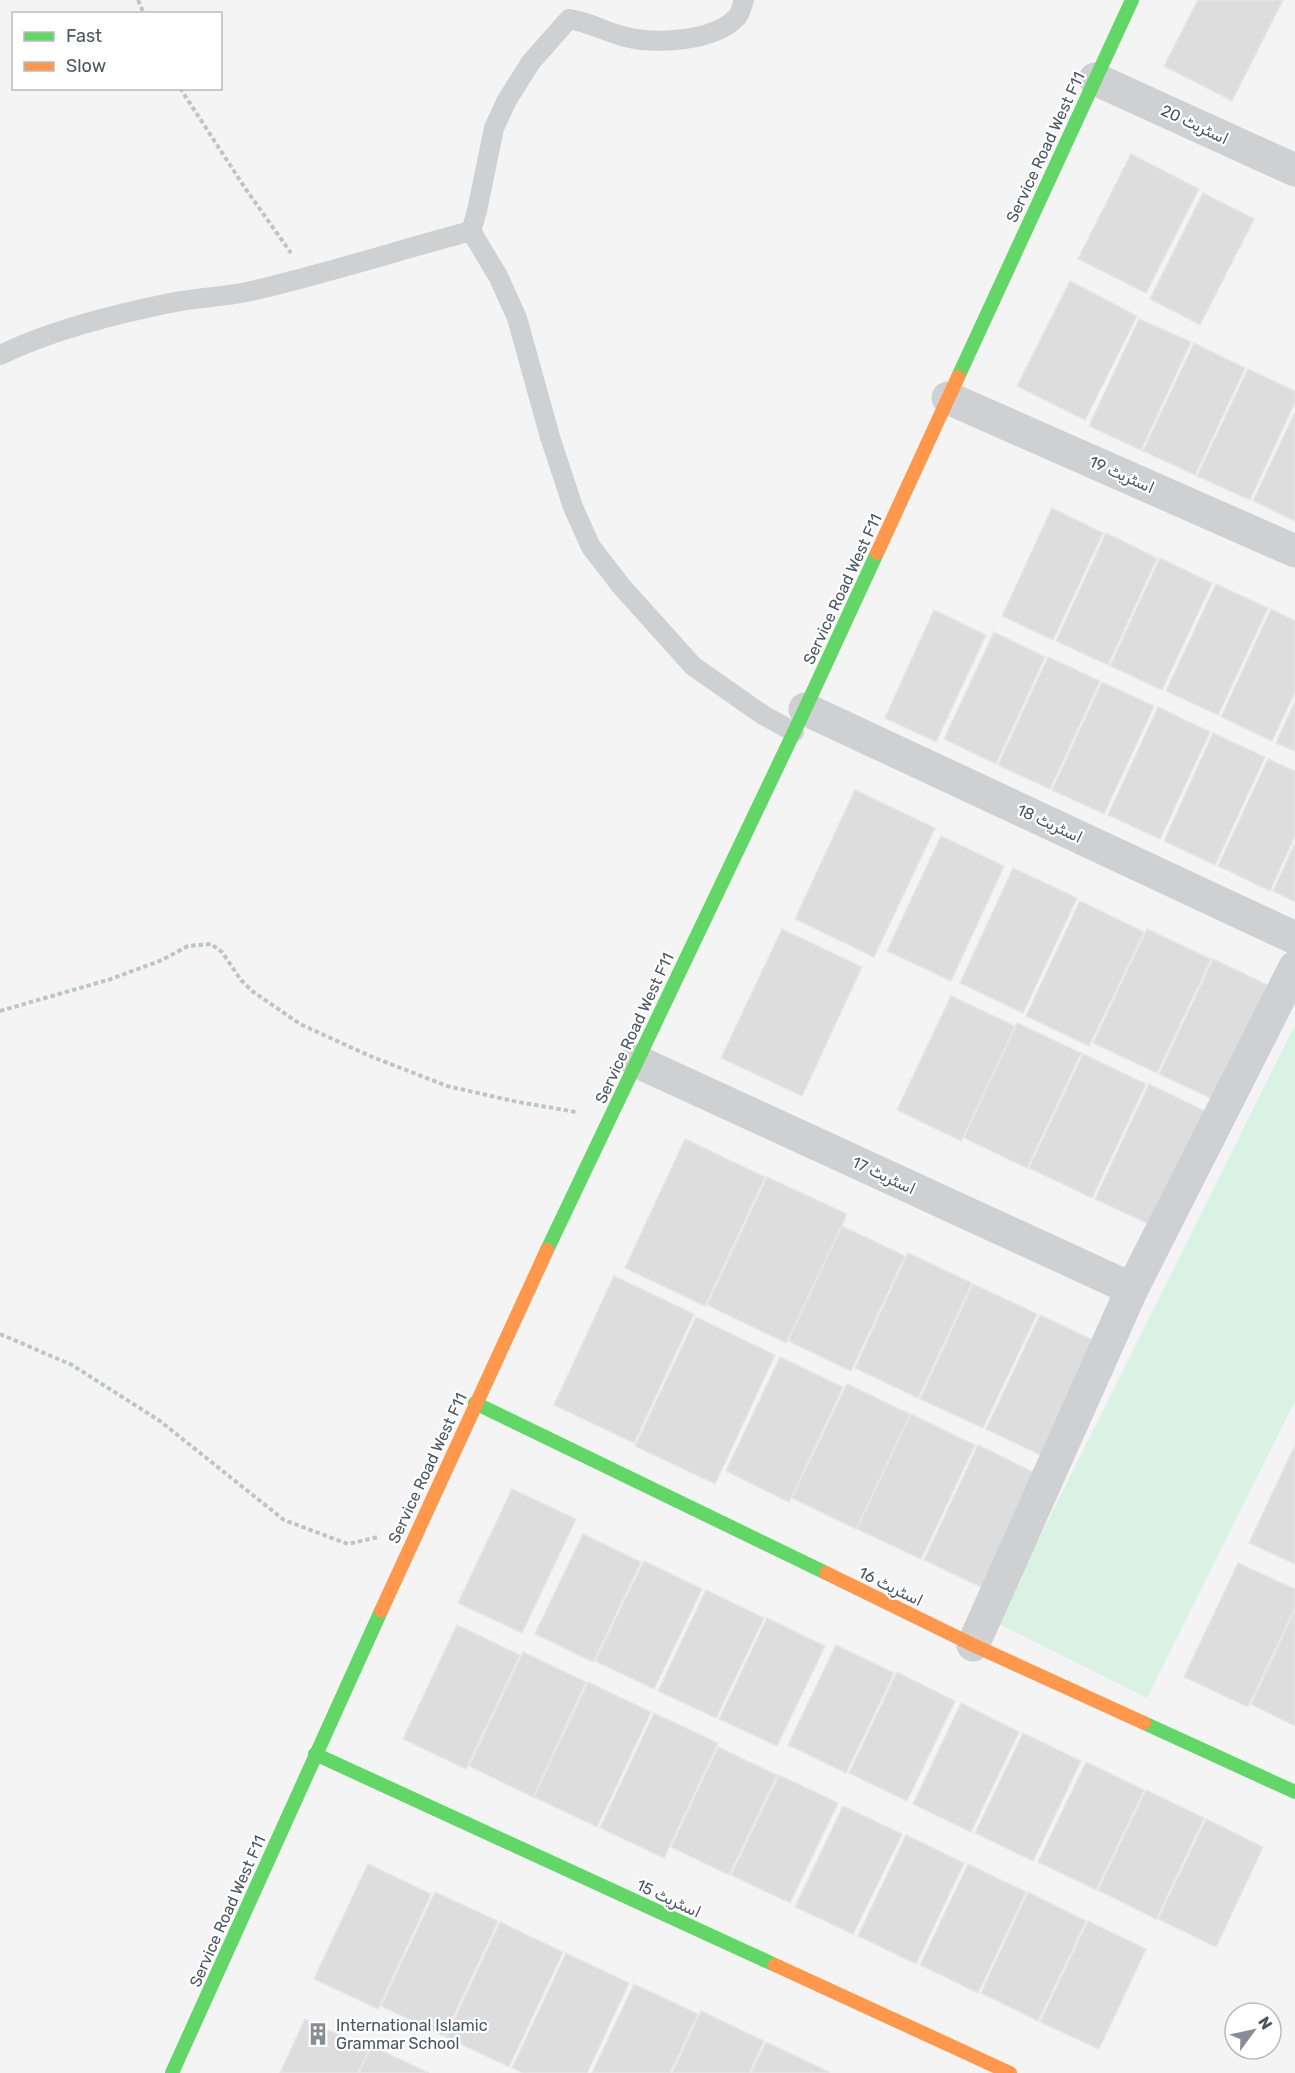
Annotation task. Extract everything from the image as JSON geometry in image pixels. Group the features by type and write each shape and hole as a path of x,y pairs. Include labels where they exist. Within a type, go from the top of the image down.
{"main road":[{"name":"Service Road West F11","path":"172,2073 475,1403 799,721 1132,0"},
{"name":"اسٹریٹ 16","path":"475,1403 973,1645 1295,1792"},
{"name":"اسٹریٹ 15","path":"315,1754 1010,2073"}],"street":[{"name":"اسٹریٹ 20","path":"1095,79 1295,170"},
{"name":"اسٹریٹ 19","path":"948,398 1295,551"},
{"name":"اسٹریٹ 18","path":"799,721 1295,938"},
{"path":"973,1645 1132,1289 1295,967"},
{"name":"اسٹریٹ 17","path":"636,1061 1132,1289"}],"lane":[{"path":"744,0 738,16 711,34 665,42 624,37 581,21 569,19 531,62 507,100 494,128 471,231 498,276 517,318 550,437 573,507 591,547 622,587 693,666 763,715 799,721"},
{"path":"0,356 24,344 104,318 171,303 242,292 308,278 388,253 471,231"}],"path":[{"path":"181,90 245,188 308,278"},
{"path":"0,1011 111,979 162,960 188,946 211,944 222,952 241,980 252,991 300,1024 370,1056 447,1086 518,1102 610,1117"},
{"path":"0,1335 72,1365 160,1421 284,1520 348,1544 377,1537 386,1532"}],"green space":[{"path":"1295,1025 1295,1401 1147,1698 997,1623"}],"building":[{"path":"1198,0 1283,0 1232,101 1164,66"},
{"path":"1131,154 1199,189 1146,293 1078,259"},
{"path":"1203,193 1254,219 1200,325 1150,299"},
{"path":"1070,281 1137,316 1085,420 1017,386"},
{"path":"1139,319 1191,342 1141,450 1089,426"},
{"path":"1194,343 1245,368 1195,475 1143,451"},
{"path":"1248,369 1295,391 1295,402 1250,500 1197,476"},
{"path":"1295,412 1295,521 1253,501"},
{"path":"1052,508 1103,533 1053,640 1002,616"},
{"path":"1106,533 1157,558 1108,665 1056,641"},
{"path":"1160,558 1212,583 1162,690 1110,666"},
{"path":"1216,584 1268,608 1218,715 1166,691"},
{"path":"1271,609 1295,621 1295,692 1272,741 1221,717"},
{"path":"934,610 986,635 936,742 885,718"},
{"path":"994,632 1045,657 996,764 944,739"},
{"path":"1048,657 1100,681 1050,789 998,765"},
{"path":"1102,682 1154,706 1104,814 1052,790"},
{"path":"1295,701 1295,751 1276,743"},
{"path":"1158,707 1210,732 1160,839 1108,815"},
{"path":"1213,733 1265,757 1215,865 1164,841"},
{"path":"1268,759 1295,771 1295,836 1270,891 1218,866"},
{"path":"855,790 935,828 874,957 795,919"},
{"path":"941,836 1004,866 951,981 887,951"},
{"path":"1295,843 1295,902 1273,891"},
{"path":"1013,868 1077,898 1023,1013 960,983"},
{"path":"1080,901 1144,932 1089,1046 1026,1016"},
{"path":"782,929 862,967 802,1096 721,1058"},
{"path":"1147,929 1211,959 1157,1073 1093,1043"},
{"path":"1213,959 1276,989 1223,1104 1159,1074"},
{"path":"951,996 1015,1026 961,1141 897,1110"},
{"path":"1017,1023 1081,1053 1027,1168 964,1138"},
{"path":"1083,1054 1146,1084 1092,1198 1029,1168"},
{"path":"1149,1084 1213,1115 1159,1229 1095,1199"},
{"path":"685,1139 765,1177 705,1306 625,1268"},
{"path":"767,1177 847,1214 786,1343 707,1305"},
{"path":"842,1226 905,1256 851,1371 788,1341"},
{"path":"908,1253 972,1283 918,1398 855,1368"},
{"path":"614,1276 694,1314 634,1443 554,1405"},
{"path":"973,1284 1037,1314 983,1428 920,1399"},
{"path":"1040,1315 1103,1345 1049,1459 986,1429"},
{"path":"696,1317 775,1355 715,1484 635,1446"},
{"path":"780,1357 843,1387 789,1502 726,1471"},
{"path":"847,1384 910,1414 856,1529 792,1498"},
{"path":"911,1414 975,1445 921,1559 857,1529"},
{"path":"978,1445 1041,1476 987,1590 924,1560"},
{"path":"1295,1445 1295,1564 1249,1543"},
{"path":"512,1489 576,1519 522,1633 458,1603"},
{"path":"583,1534 641,1562 593,1662 535,1634"},
{"path":"644,1561 702,1589 654,1689 595,1661"},
{"path":"1238,1563 1295,1589 1295,1607 1248,1707 1184,1677"},
{"path":"706,1590 764,1618 716,1718 658,1691"},
{"path":"1295,1610 1295,1726 1251,1704"},
{"path":"767,1618 825,1646 777,1746 719,1719"},
{"path":"457,1625 520,1655 466,1769 403,1739"},
{"path":"836,1645 894,1673 846,1773 788,1745"},
{"path":"523,1652 586,1682 533,1797 469,1766"},
{"path":"897,1672 955,1701 907,1801 849,1773"},
{"path":"588,1682 651,1712 597,1827 534,1797"},
{"path":"961,1703 1019,1732 971,1832 913,1804"},
{"path":"654,1713 718,1743 664,1858 600,1828"},
{"path":"1023,1733 1081,1761 1033,1861 975,1833"},
{"path":"718,1747 777,1775 729,1875 671,1847"},
{"path":"1086,1762 1144,1790 1096,1890 1038,1862"},
{"path":"779,1775 838,1803 790,1903 731,1875"},
{"path":"1146,1790 1204,1818 1156,1919 1098,1890"},
{"path":"843,1806 902,1834 853,1934 795,1907"},
{"path":"1206,1819 1263,1847 1216,1947 1158,1919"},
{"path":"906,1835 964,1863 916,1964 858,1936"},
{"path":"368,1864 431,1894 378,2009 314,1979"},
{"path":"968,1864 1026,1892 978,1993 920,1965"},
{"path":"435,1892 498,1921 444,2036 381,2006"},
{"path":"1028,1892 1086,1921 1038,2021 981,1993"},
{"path":"1088,1921 1146,1949 1099,2049 1040,2022"},
{"path":"500,1922 563,1952 509,2067 446,2037"},
{"path":"566,1953 629,1983 587,2073 523,2073 512,2068"},
{"path":"634,1984 698,2014 670,2073 592,2073"},
{"path":"701,2011 764,2041 749,2073 672,2073"},
{"name":"International Islamic Grammar School","path":"305,2019 369,2049 358,2073 280,2073"},
{"path":"766,2042 829,2072 829,2073 751,2073"},
{"path":"372,2046 429,2073 359,2073"}],"traffic: fast":[{"path":"958,377 1132,0"},
{"path":"547,1250 877,553"},
{"path":"475,1403 826,1573"},
{"path":"172,2073 381,1611"},
{"path":"1144,1723 1295,1792"},
{"path":"315,1754 775,1965"}],"traffic: slow":[{"path":"877,553 958,377"},
{"path":"381,1611 547,1250"},
{"path":"826,1573 973,1645 1144,1723"},
{"path":"775,1965 1010,2073"}],"place":[{"name":"International Islamic Grammar School","path":"318,2034"}]}
